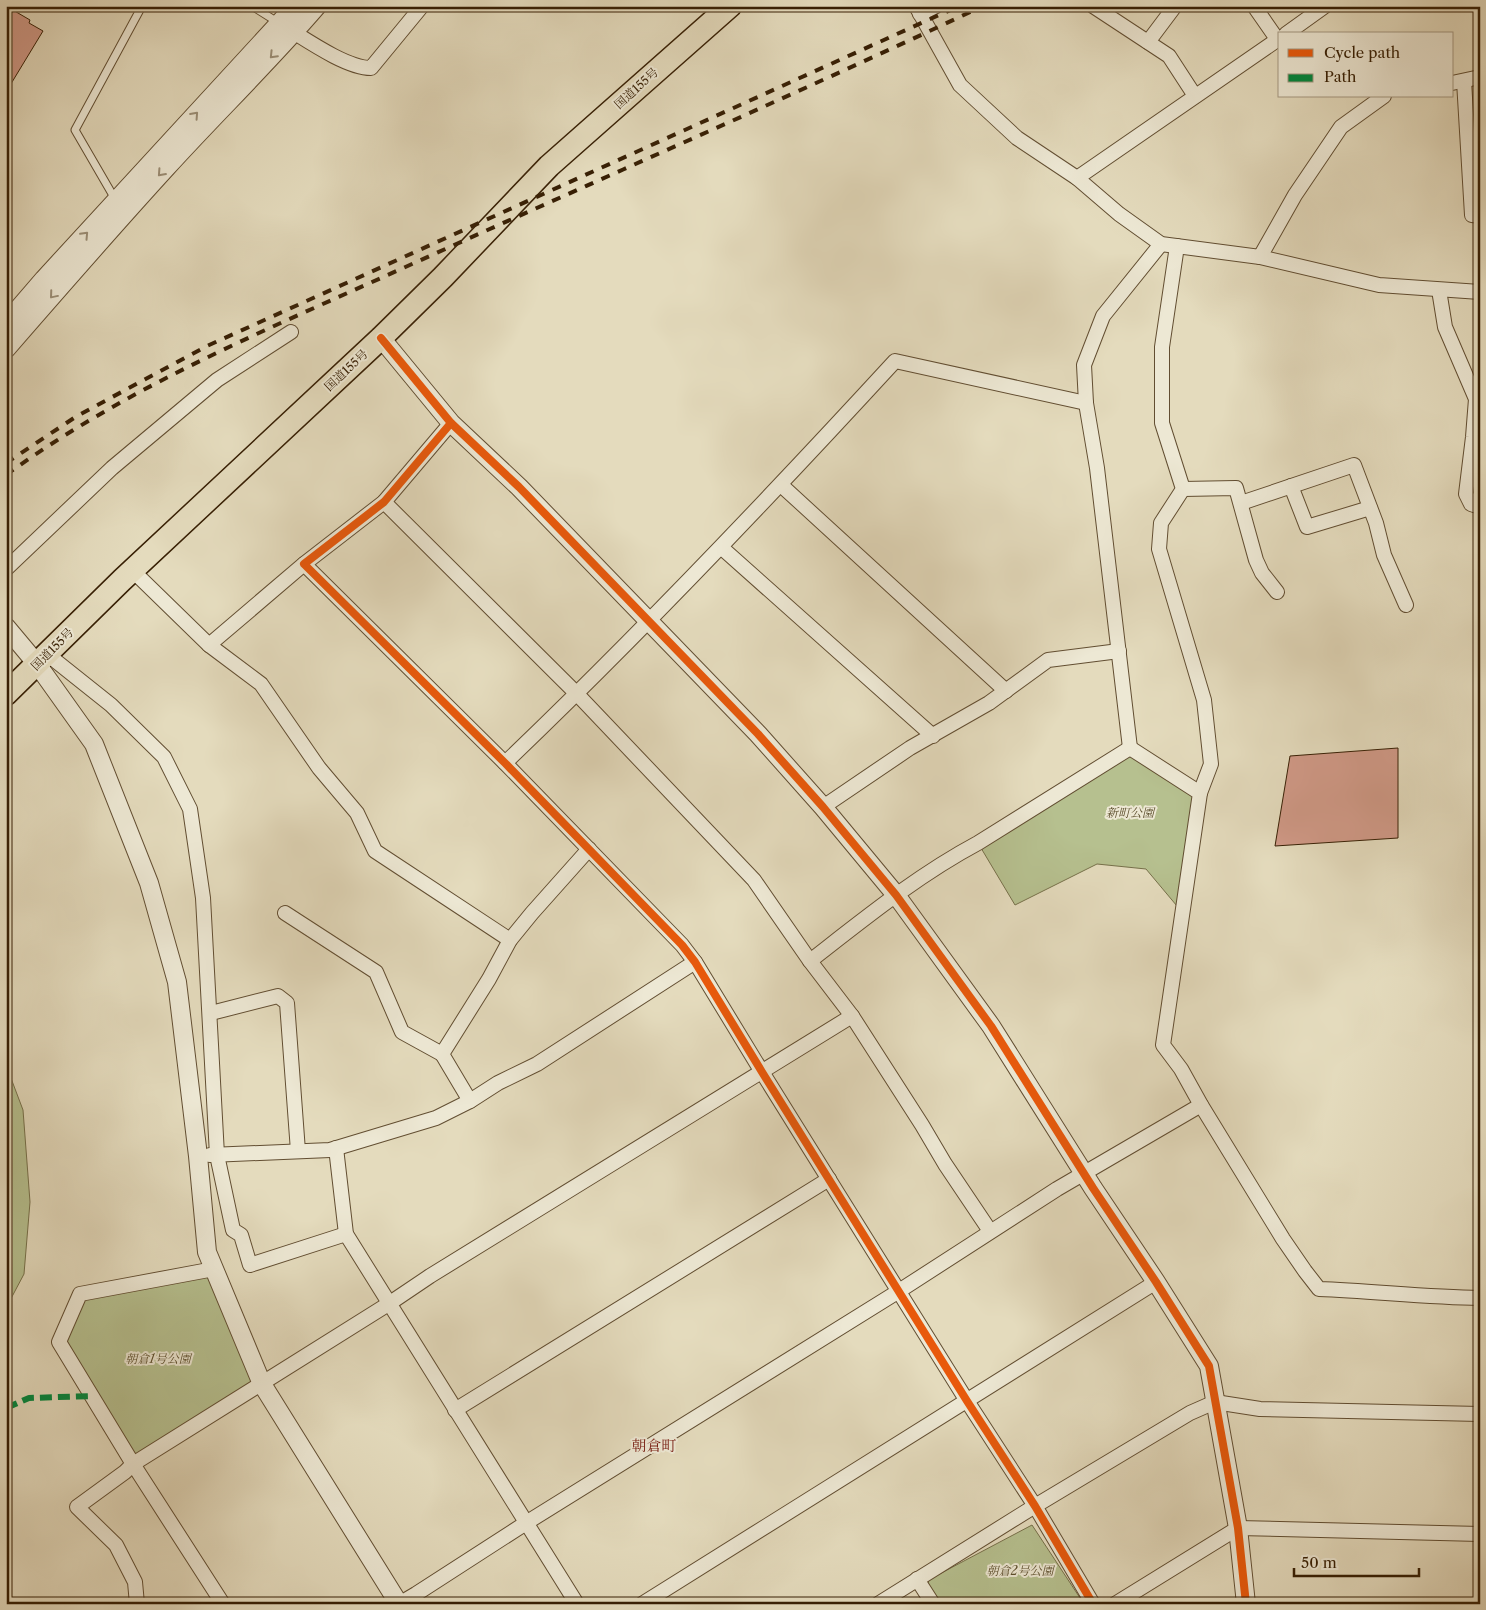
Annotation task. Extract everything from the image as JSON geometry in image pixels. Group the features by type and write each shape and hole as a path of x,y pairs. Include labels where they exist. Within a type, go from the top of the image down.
{"highway":[{"name":"国道155号","path":"6,694 132,570 381,338 443,277 549,166 730,6"}],"street":[{"path":"6,350 69,275 120,208 294,6"},
{"path":"6,324 44,278 167,166 317,6"},
{"path":"279,23 351,64 362,68 371,68 422,6"},
{"path":"936,6 918,10 960,85 1017,138 1077,178 1119,214 1161,244 1260,257 1379,285 1480,292"},
{"path":"1093,6 1169,56 1195,96"},
{"path":"1148,42 1175,6"},
{"path":"1254,6 1278,34"},
{"path":"1288,32 1325,6"},
{"path":"1077,178 1278,39"},
{"path":"1480,77 1458,82 1472,215 1480,216"},
{"path":"1260,257 1295,194 1341,127 1381,98"},
{"path":"1130,748 1098,478 1086,402 1084,365 1103,316 1161,244"},
{"path":"1176,246 1162,347 1162,423 1183,489 1161,524 1159,549 1204,700 1211,764 1200,793 1163,1045 1181,1069 1283,1238 1319,1288 1446,1298 1480,1298"},
{"path":"1439,290 1445,327 1476,400 1466,494 1471,504 1480,507"},
{"path":"6,569 134,449 217,380 291,332"},
{"path":"381,338 451,423 519,487 758,734 823,807 896,895 991,1026 1209,1366 1238,1528 1246,1604"},
{"path":"505,764 722,548 895,361 1086,402"},
{"path":"209,645 304,564 384,502 451,423"},
{"path":"1241,503 1354,465 1376,523 1384,555 1406,605"},
{"path":"781,485 1006,691"},
{"path":"1291,486 1307,527 1370,508"},
{"path":"1183,489 1236,488 1256,560 1262,574 1276,592"},
{"path":"384,502 577,694 754,880 810,961 852,1016 945,1164 990,1231"},
{"path":"722,548 933,736"},
{"path":"304,564 589,849 682,945 695,962 967,1401 1035,1506 1093,1604"},
{"path":"132,570 209,645 261,684 319,768 356,813 375,851 510,940"},
{"path":"6,627 42,659 111,705 164,757 190,809 203,898 211,1013 217,1155 233,1230 241,1235 250,1265 346,1234"},
{"path":"823,807 910,748 989,703 1048,660 1119,651"},
{"path":"42,659 94,744 150,883 176,982 198,1156 207,1252 262,1384 399,1604 899,1291 1083,1172 1201,1105"},
{"path":"1130,748 1200,793"},
{"path":"810,961 896,895 963,851 1130,748"},
{"path":"442,1054 489,979 510,940 589,849"},
{"path":"285,913 376,972 402,1032 442,1054 470,1101"},
{"path":"198,1156 336,1148 436,1118 470,1101 498,1083 537,1064 695,962"},
{"path":"211,1013 278,996 287,1004 298,1151"},
{"path":"137,1604 135,1582 116,1545 77,1507 133,1464 430,1276 852,1016"},
{"path":"336,1148 346,1234 578,1604"},
{"path":"455,1410 829,1179"},
{"path":"214,1270 80,1294 59,1342 133,1464 223,1604"},
{"path":"642,1604 1156,1282"},
{"path":"878,1604 1035,1506 1190,1413 1215,1402 1260,1409 1480,1414"},
{"path":"1115,1604 1238,1528 1480,1534"},
{"path":"918,1579 932,1604"}],"lane":[{"path":"120,208 75,130 142,6"},
{"path":"252,6 279,23"}],"green space":[{"name":"新町公園","path":"1130,748 1200,793 1182,912 1146,869 1097,864 1015,905 978,843"},
{"path":"6,1065 23,1110 30,1202 24,1274 6,1308"},
{"name":"朝倉1号公園","path":"214,1269 262,1384 133,1464 59,1342 80,1294"},
{"name":"朝倉2号公園","path":"1032,1525 1084,1604 939,1604 929,1588 928,1580"}],"building":[{"path":"6,6 30,20 29,23 43,31 6,92"},
{"path":"1398,748 1398,838 1275,846 1290,756"}],"railway":[{"path":"6,463 77,416 207,346 959,6"},
{"path":"6,475 52,443 100,414 198,362 983,6"}],"marked path":[{"path":"6,1408 29,1398 92,1396"}],"cycle path":[{"path":"381,338 451,423 519,487 758,734 823,807 896,895 991,1026 1093,1188 1209,1366 1238,1528 1246,1604"},
{"path":"451,423 384,502 304,564 505,763 682,945 695,962 967,1401 1035,1506 1093,1604"}],"district":[{"name":"朝倉町","path":"654,1445"}]}
